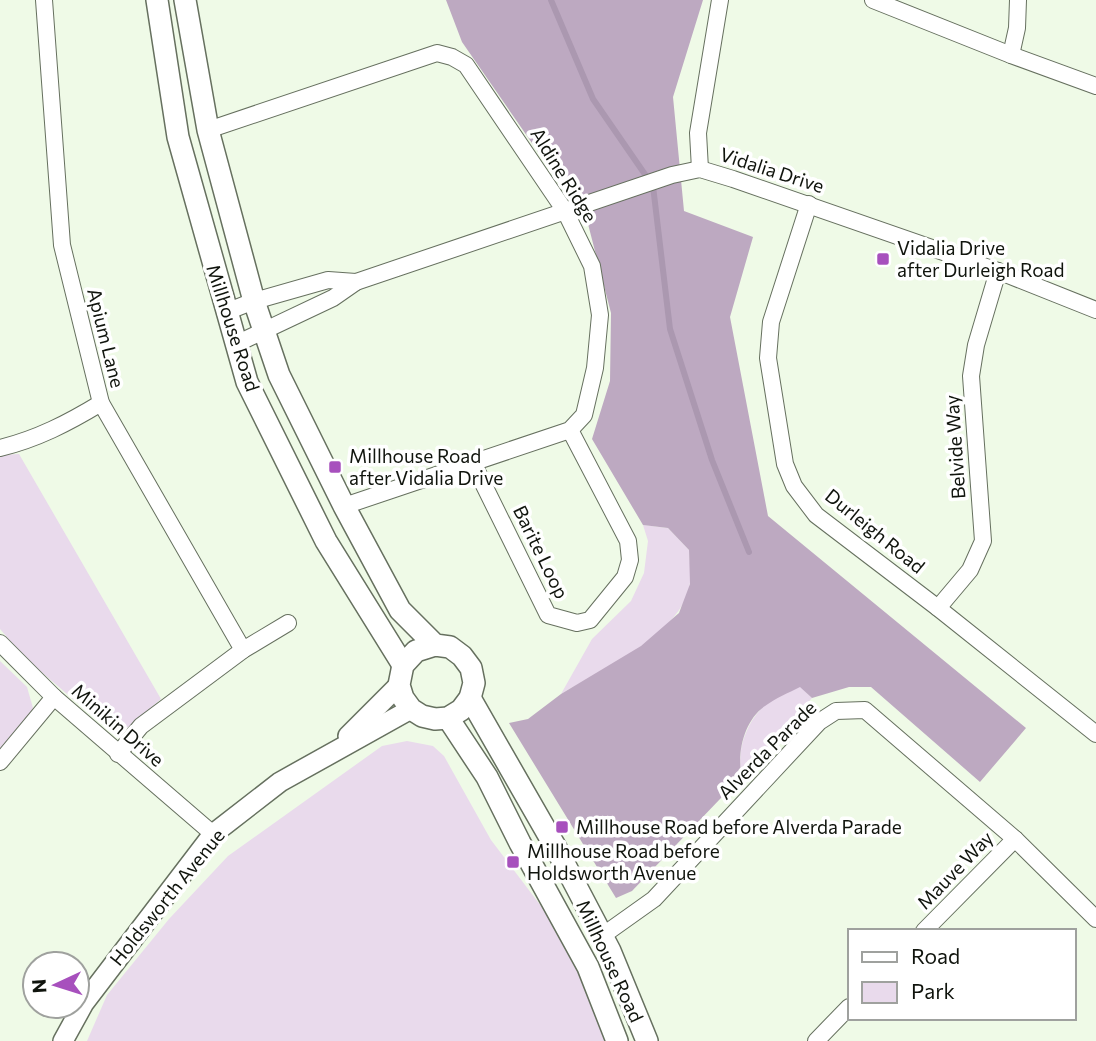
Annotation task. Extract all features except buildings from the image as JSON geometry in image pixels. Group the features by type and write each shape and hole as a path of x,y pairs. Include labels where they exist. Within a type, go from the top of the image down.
{"main road":[{"name":"Millhouse Road","path":"157,0 177,137 247,382 326,541 401,675 403,698 411,709"},
{"name":"Millhouse Road","path":"185,0 208,130 254,301 279,375 344,506 400,610 435,645 450,648 462,656 471,668 474,683 470,698 556,848 602,936 647,1041"},
{"path":"401,675 416,651 435,645"},
{"path":"411,709 422,716 448,718 461,710 470,698"},
{"name":"Millhouse Road","path":"448,718 487,777 588,967 617,1041"}],"street":[{"name":"Apium Lane","path":"44,0 62,245 101,403 243,650"},
{"path":"700,169 698,134 720,0"},
{"path":"873,0 1096,86"},
{"path":"1011,55 1017,29 1018,0"},
{"name":"Aldine Ridge","path":"208,130 437,52 466,65 565,211 592,266 600,315 595,368 584,415 570,430"},
{"name":"Vidalia Drive","path":"236,344 333,298 356,282 617,193 700,169 998,271 1095,311"},
{"name":"Durleigh Road","path":"808,204 771,322 768,358 785,464 794,486 816,515 1096,734"},
{"name":"Belvide Way","path":"938,608 970,570 984,541 971,376 976,345 998,271"},
{"name":"Vidalia Drive","path":"226,312 254,301 328,281 356,282"},
{"path":"0,448 34,439 101,403"},
{"path":"344,506 570,430"},
{"name":"Barite Loop","path":"473,463 548,615 577,623 590,620 625,577 630,559 628,541 570,430"},
{"path":"118,754 141,726 243,650 288,623"},
{"name":"Minikin Drive","path":"0,643 54,697 213,834"},
{"name":"Holdsworth Avenue","path":"330,755 401,675"},
{"path":"0,762 54,697"},
{"name":"Holdsworth Avenue","path":"63,1041 84,1003 213,834 280,782 411,709"},
{"name":"Alverda Parade","path":"602,936 654,899 819,722 836,711 865,710 1015,839 1096,919"},
{"name":"Mauve Way","path":"926,929 1015,839"},
{"path":"816,1041 848,1008"}],"green space":[{"path":"19,454 161,699 138,721 125,729 109,730 24,657 0,629 0,455"},
{"path":"643,525 668,528 689,550 691,579 684,601 673,618 638,649 561,694 592,639 631,601 644,573 648,541"},
{"path":"0,661 27,687 33,708 28,718 0,750"},
{"path":"800,686 812,698 742,776 741,749 750,723 765,705"},
{"path":"407,741 433,746 444,756 491,840 569,943 608,1041 87,1041 107,995 169,919 228,856 382,746"}],"shaded area":[{"path":"446,0 703,0 673,97 684,211 753,237 730,317 768,516 1026,728 980,782 871,687 849,687 812,698 800,687 758,712 747,728 741,747 742,776 632,891 616,898 509,723 528,719 561,694 641,646 679,613 690,584 689,550 668,528 643,525 592,439 610,381 611,313 588,224 462,42"}],"waterway":[{"path":"551,0 593,99 653,186 670,329 712,460 749,552"}],"place":[{"name":"Vidalia Drive after Durleigh Road","path":"883,259"},
{"name":"Millhouse Road after Vidalia Drive","path":"335,467"},
{"name":"Millhouse Road before Alverda Parade","path":"562,827"},
{"name":"Millhouse Road before Holdsworth Avenue","path":"513,862"}]}
